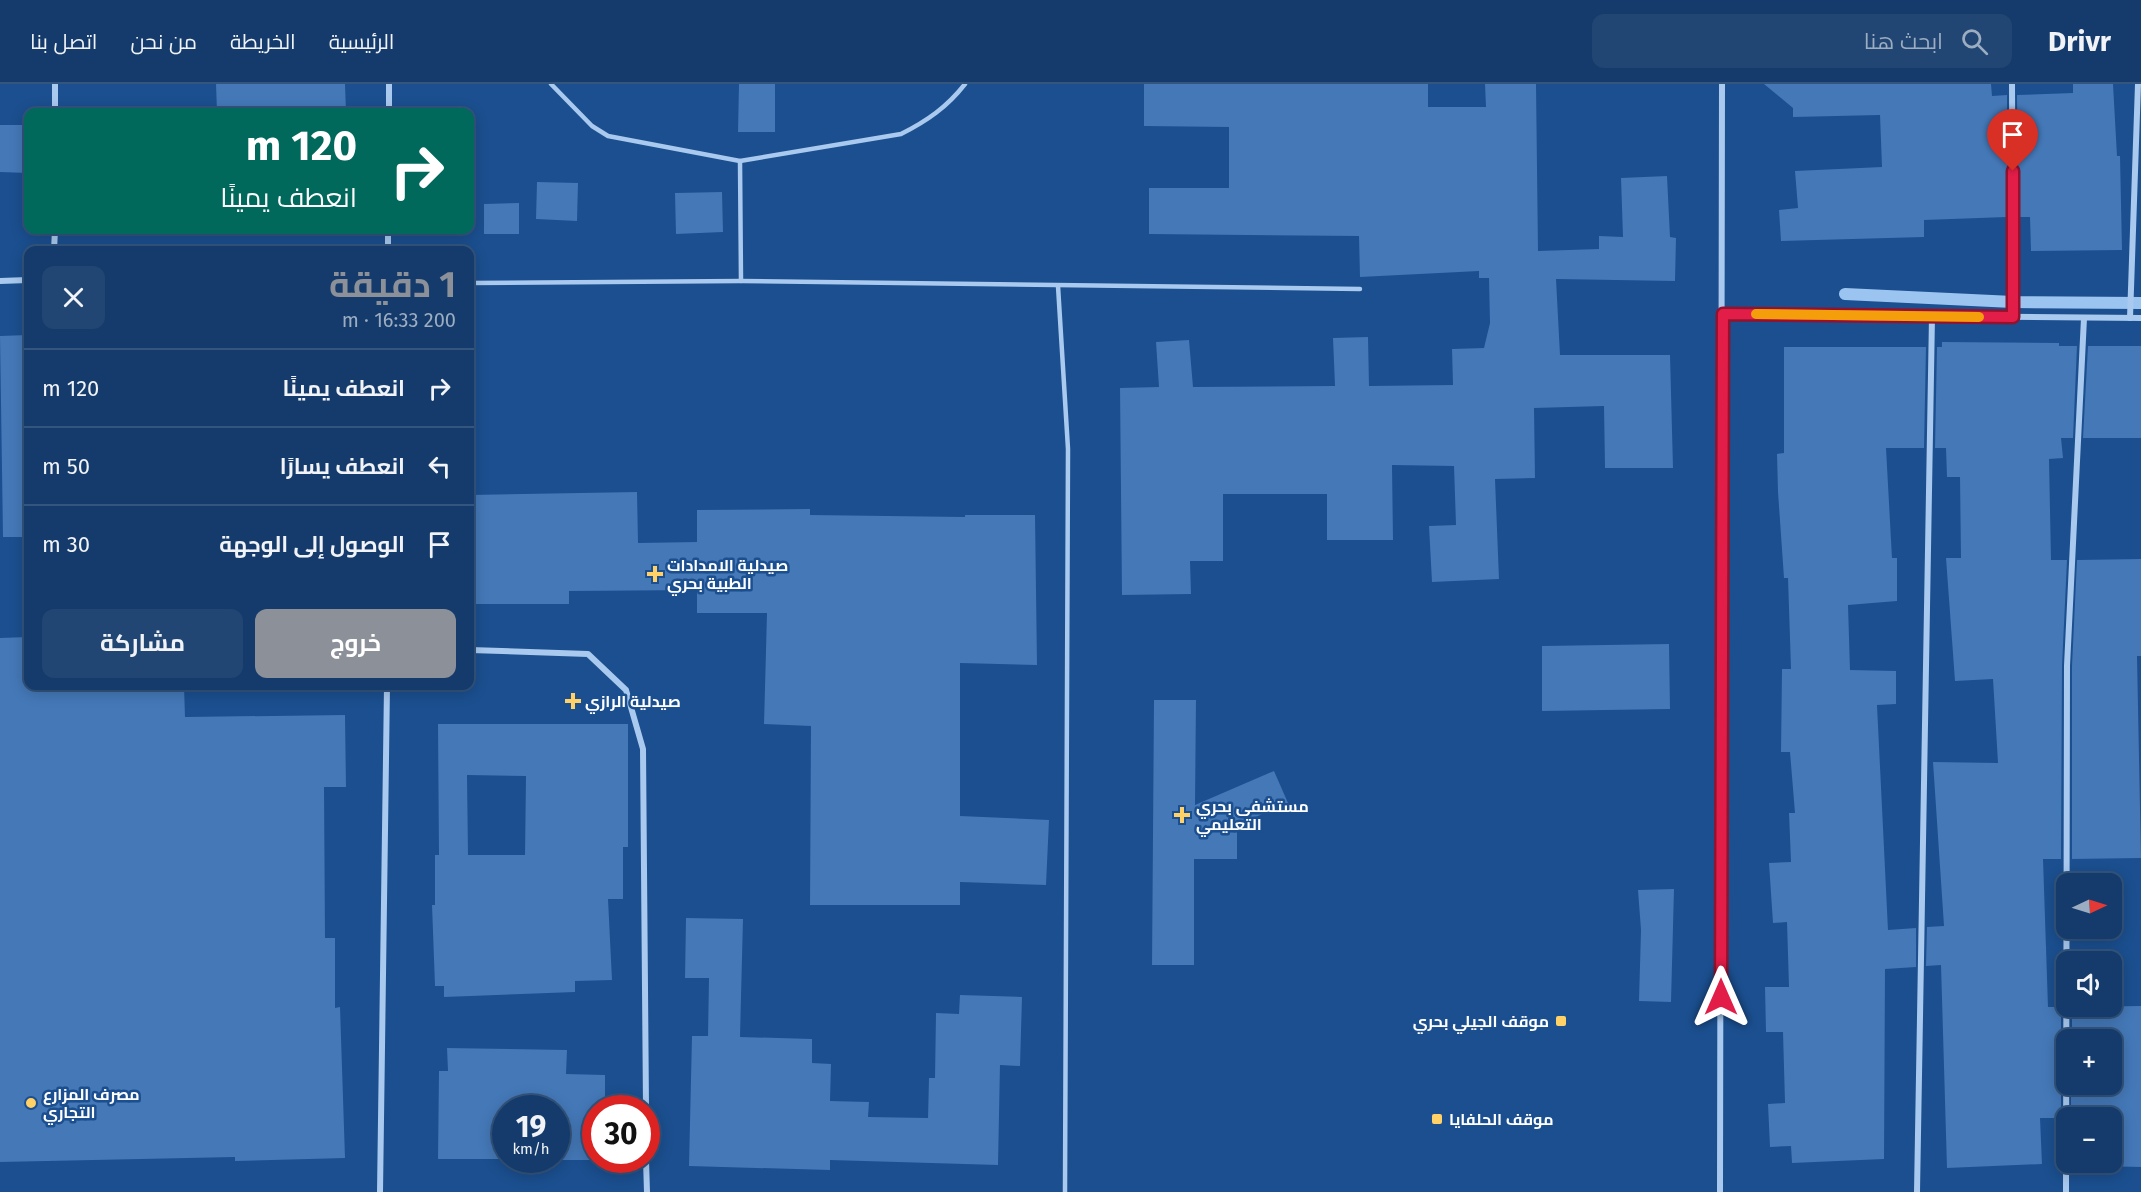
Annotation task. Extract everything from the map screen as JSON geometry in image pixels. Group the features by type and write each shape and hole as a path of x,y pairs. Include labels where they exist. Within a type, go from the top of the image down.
{"street":[{"path":"55,84 55,108"},
{"path":"389,84 389,108"},
{"path":"1720,1192 1722,84"},
{"path":"2012,84 2013,317"},
{"path":"2130,318 2138,84"},
{"path":"0,281 24,280"},
{"path":"1723,314 2141,318"},
{"path":"1917,1192 1932,316"},
{"path":"2066,1192 2067,666 2084,318"},
{"path":"474,650 588,654 626,690 643,749 646,1095"},
{"path":"380,1192 387,690"},
{"path":"646,1173 647,1192"}],"lane":[{"path":"551,84 592,126 608,135 740,161 901,134 923,123 950,102 965,84"},
{"path":"740,161 741,281"},
{"path":"474,283 741,281 1360,289"},
{"path":"1058,286 1068,449 1065,1192"}],"building":[{"path":"216,84 345,84 346,108 217,108"},
{"path":"739,84 775,84 775,132 738,132"},
{"path":"1144,84 1428,84 1428,107 1486,107 1485,84 1536,84 1538,251 1599,249 1599,236 1623,237 1621,178 1667,176 1670,237 1676,238 1675,281 1556,279 1560,355 1670,355 1673,468 1605,468 1604,406 1534,408 1535,478 1495,479 1499,579 1432,582 1429,526 1456,525 1454,466 1392,465 1393,540 1327,540 1327,494 1223,494 1223,561 1190,561 1191,594 1122,595 1120,388 1159,387 1156,342 1189,340 1193,387 1335,386 1333,338 1368,337 1369,386 1453,385 1452,349 1484,348 1490,323 1489,278 1479,278 1479,271 1360,277 1359,236 1149,234 1149,188 1229,188 1229,127 1144,126"},
{"path":"1764,84 1991,84 1992,96 2007,95 2007,217 1924,220 1924,237 1781,241 1779,210 1798,208 1795,171 1882,167 1880,115 1793,117 1793,108"},
{"path":"2073,84 2113,84 2117,156 2120,156 2122,250 2031,251 2030,217 2018,217 2017,95 2073,93"},
{"path":"0,125 24,125 24,173 0,172"},
{"path":"537,182 578,183 577,221 536,219"},
{"path":"722,192 723,232 676,234 675,193"},
{"path":"519,203 519,234 484,234 484,204"},
{"path":"24,335 24,537 3,537 0,336"},
{"path":"1942,342 2059,343 2059,346 2077,346 2073,438 2061,438 2063,458 2049,459 2051,560 2067,560 2062,666 2061,859 2043,859 2048,1007 2056,1007 2056,1017 2061,1017 2061,1029 2056,1029 2056,1095 2061,1095 2061,1107 2056,1107 2056,1118 2040,1118 2042,1164 1947,1168 1941,965 1926,966 1927,927 1944,926 1933,762 1998,763 1993,679 1955,681 1946,558 1961,558 1960,477 1947,477 1946,448 1935,448 1937,347 1942,347"},
{"path":"2088,346 2141,346 2141,438 2083,438"},
{"path":"1784,347 1926,347 1924,448 1886,448 1892,558 1897,558 1897,601 1848,605 1850,670 1896,671 1896,704 1877,705 1888,930 1916,928 1916,967 1885,969 1884,1159 1792,1163 1791,1146 1770,1147 1768,1104 1785,1103 1783,1032 1766,1032 1765,987 1789,987 1787,922 1773,923 1769,863 1791,862 1789,813 1795,813 1790,752 1781,752 1782,669 1791,669 1788,578 1784,578 1777,454 1784,453"},
{"path":"637,492 638,543 697,542 697,510 810,509 810,515 965,517 965,515 1035,515 1037,665 960,663 960,816 1049,820 1046,885 960,882 960,905 810,905 811,726 764,724 767,613 697,613 697,590 569,591 569,604 474,604 474,495"},
{"path":"2141,559 2141,656 2137,656 2141,858 2072,859 2072,666 2077,560"},
{"path":"24,637 24,690 184,690 185,717 345,715 346,787 324,787 325,938 335,938 335,1008 340,1007 345,1158 235,1161 235,1157 0,1162 0,638"},
{"path":"1669,644 1670,709 1542,711 1542,646"},
{"path":"1154,700 1196,700 1195,805 1274,771 1288,803 1237,825 1237,859 1194,859 1194,965 1152,965"},
{"path":"438,724 628,724 628,847 623,847 623,899 608,899 612,980 575,981 575,992 444,997 444,986 435,986 432,905 435,905 435,855 439,855","holes":["467,775 526,776 525,855 468,855"]},
{"path":"1674,889 1671,1002 1639,1001 1641,930 1638,890"},
{"path":"686,918 743,919 740,1037 812,1039 812,1063 831,1064 830,1101 869,1102 868,1117 928,1118 929,1078 935,1078 936,1013 959,1014 960,995 1022,997 1020,1066 1000,1065 998,1165 830,1160 830,1170 689,1166 692,1036 708,1036 709,978 685,978"},
{"path":"2122,1006 2141,1006 2141,1167 2122,1167 2122,1107 2071,1107 2071,1095 2122,1095 2122,1029 2072,1029 2072,1017 2122,1017"},
{"path":"447,1048 567,1050 566,1074 605,1075 605,1095 582,1095 582,1160 570,1160 570,1095 492,1095 492,1159 438,1159 439,1071 448,1071"}],"waterway":[{"path":"1845,294 2013,302 2141,303"}],"slow traffic":[{"path":"1756,314 1979,317"}],"place":[{"name":"صيدلية الامدادات الطبية بحري","path":"655,574"},
{"name":"صيدلية الرازي","path":"573,701"},
{"name":"مستشفى بحري التعليمي","path":"1182,815"},
{"name":"موقف الجيلي بحري","path":"1561,1021"},
{"name":"مصرف المزارع التجاري","path":"31,1103"},
{"name":"موقف الحلفايا","path":"1437,1119"}],"route":[{"path":"1721,997 1723,314 2013,317 2013,171"}]}
